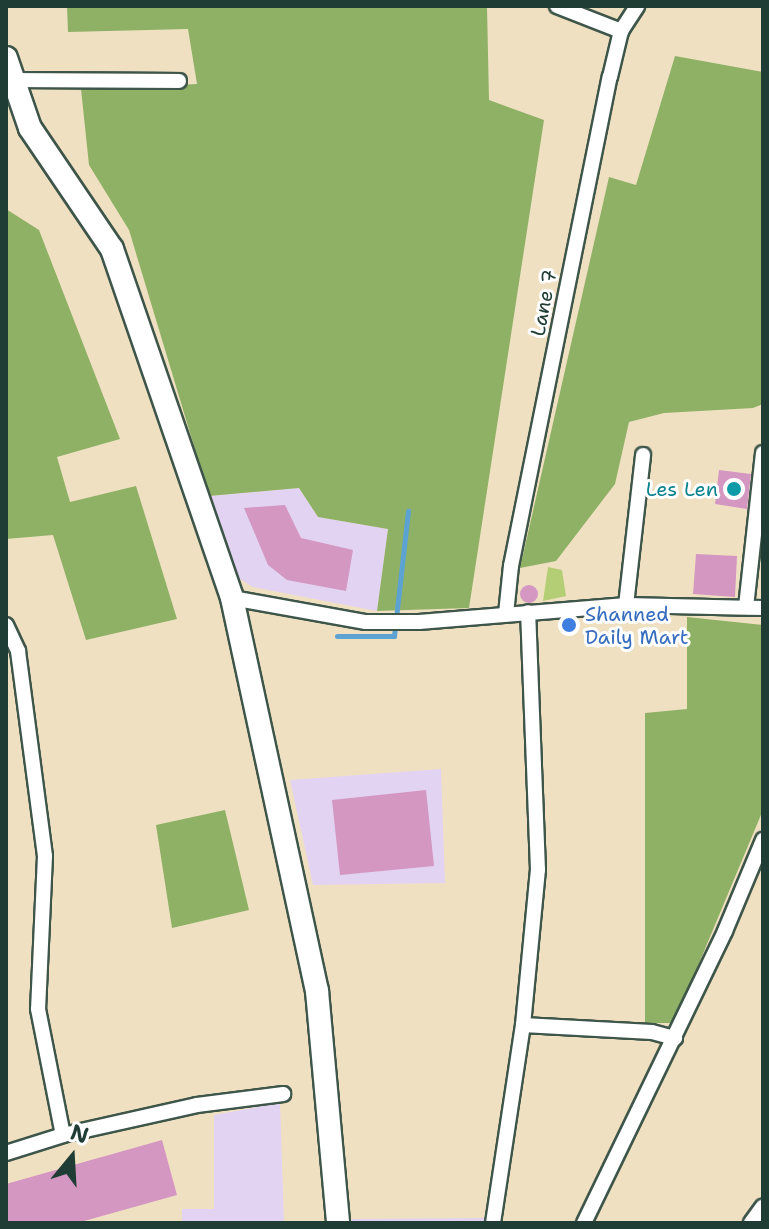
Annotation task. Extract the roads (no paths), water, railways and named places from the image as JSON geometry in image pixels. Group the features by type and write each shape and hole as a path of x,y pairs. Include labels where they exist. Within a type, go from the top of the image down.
{"highway":[{"path":"6,58 30,128 112,249 232,598 317,991 338,1223"}],"street":[{"name":"Lane 7","path":"506,614 511,566 621,31 637,6"},
{"path":"561,8 621,31"},
{"path":"14,80 179,81"},
{"path":"746,607 763,453"},
{"path":"626,605 643,455"},
{"path":"232,598 258,600 366,622 419,622 626,605 763,608"},
{"path":"493,1223 523,1025 538,870 528,612"},
{"path":"6,625 18,651 45,856 38,1009 63,1135"},
{"path":"584,1223 675,1038 763,840"},
{"path":"523,1025 652,1032 675,1038"},
{"path":"6,1153 63,1135 197,1105 283,1094"},
{"path":"752,1223 763,1208"}],"waterway":[{"path":"337,636 394,636 408,511"}],"place":[{"name":"Les Len","path":"734,489"},
{"name":"Shanned Daily Mart","path":"569,625"}]}
